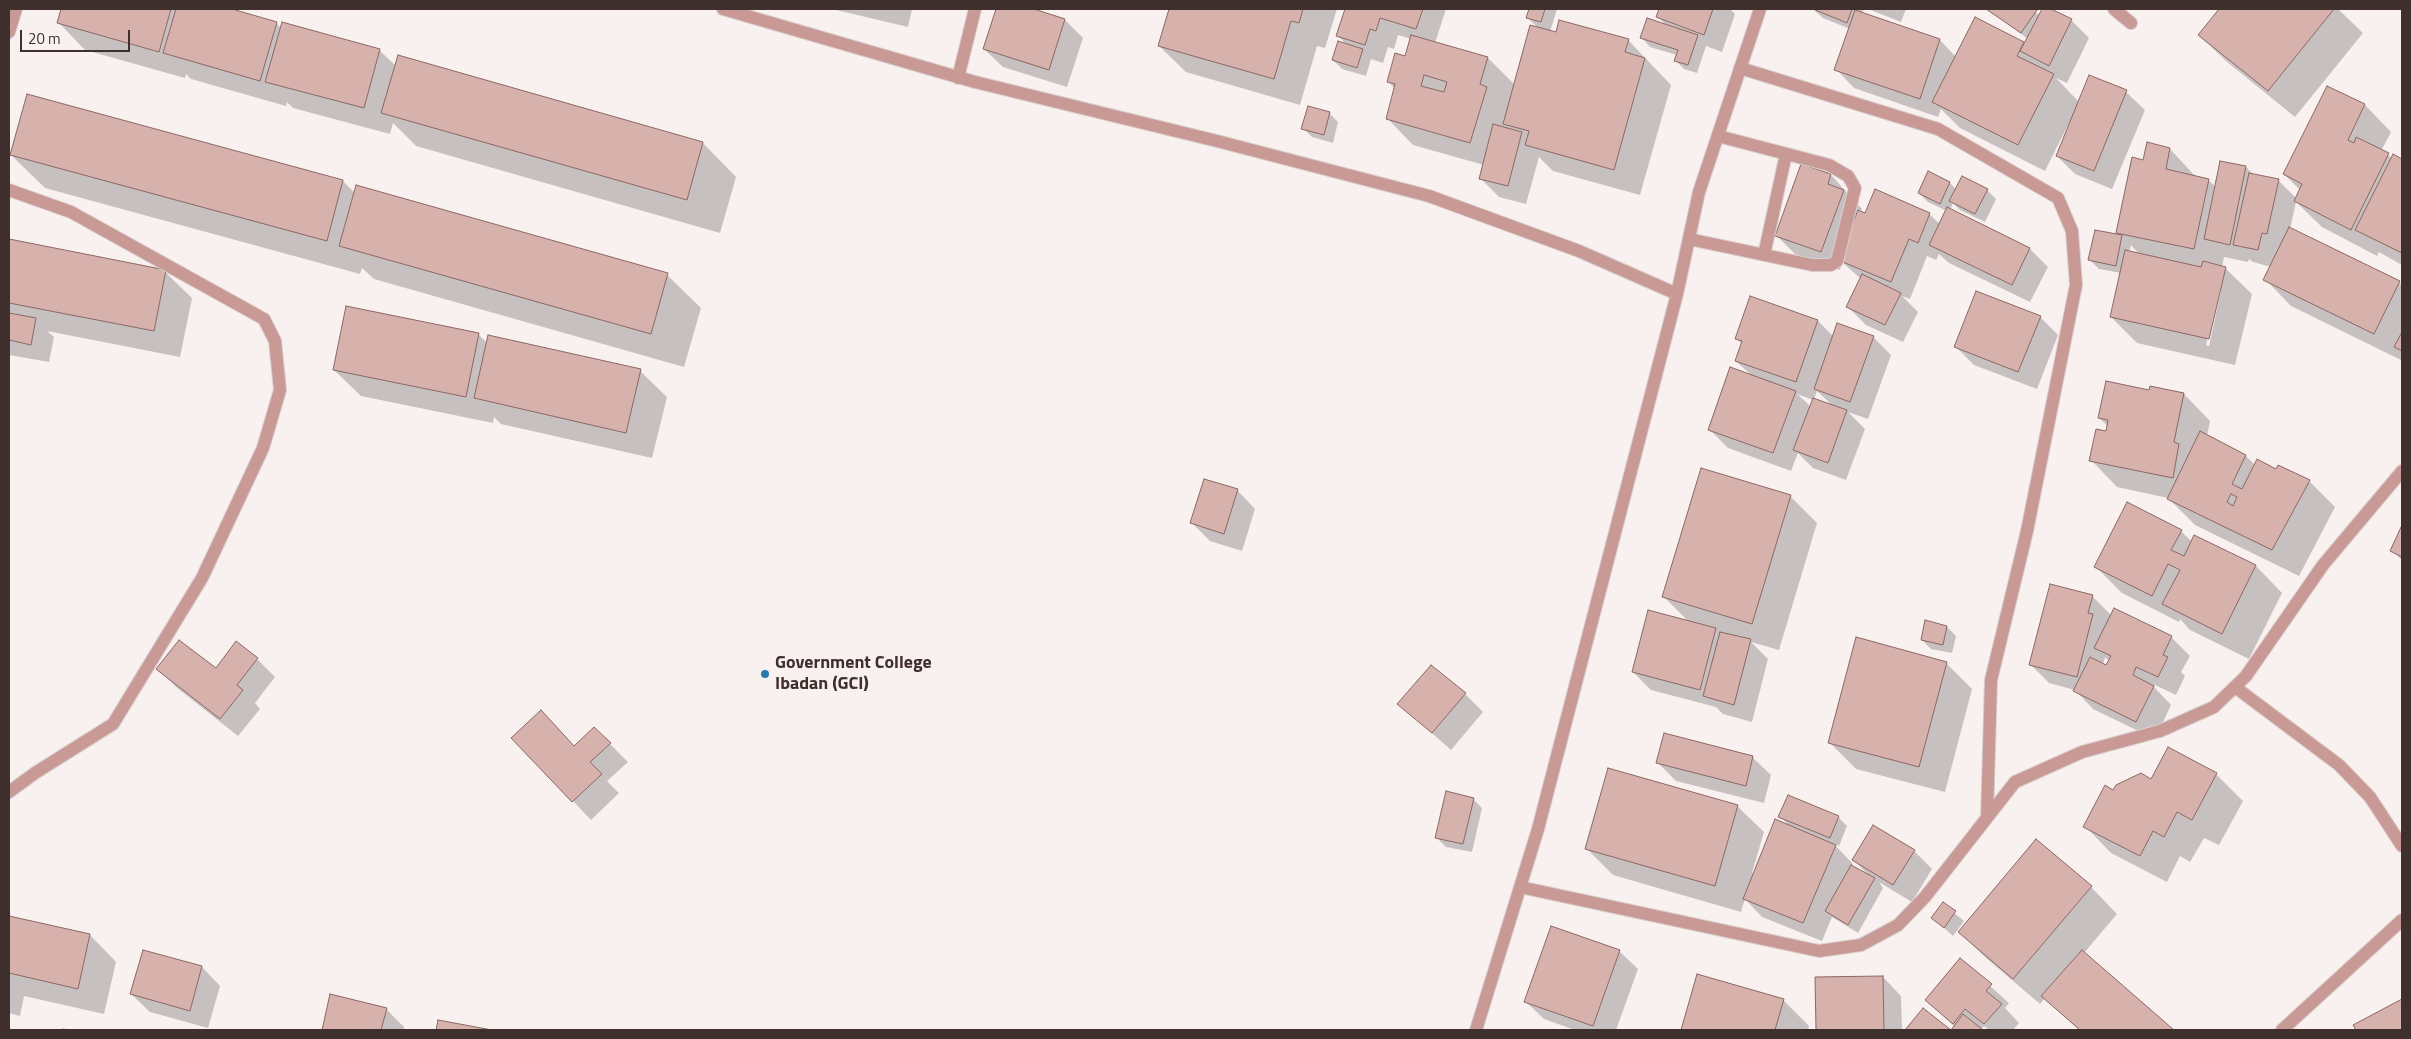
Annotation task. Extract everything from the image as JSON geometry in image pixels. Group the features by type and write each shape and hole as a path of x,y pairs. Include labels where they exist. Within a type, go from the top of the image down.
{"street":[{"path":"9,32 16,9"},
{"path":"723,9 958,78 1430,196 1578,251 1677,294"},
{"path":"958,78 975,9"},
{"path":"1476,1030 1538,829 1677,294 1699,192 1760,9"},
{"path":"2114,9 2131,23"},
{"path":"1740,68 1938,129 2058,198 2072,231 2076,285 2027,531 1991,680 1987,817"},
{"path":"1689,239 1812,265 1831,265 1837,261 1855,188 1848,176 1840,170 1718,136"},
{"path":"1764,255 1786,154"},
{"path":"9,190 71,212 264,319 275,340 280,390 263,448 202,578 113,724 35,773 9,792"},
{"path":"1520,887 1819,951 1861,945 1898,925 1925,897 2015,782 2082,752 2160,732 2214,707 2246,676 2323,565 2402,472"},
{"path":"2234,687 2339,765 2370,797 2402,846"},
{"path":"2282,1030 2402,920"}],"building":[{"path":"61,9 171,9 159,52 57,23"},
{"path":"176,9 232,9 277,22 260,81 163,53"},
{"path":"996,9 1034,9 1065,19 1049,70 983,49"},
{"path":"1169,9 1303,9 1299,23 1291,21 1274,79 1158,46"},
{"path":"1345,9 1423,9 1416,29 1380,18 1376,31 1370,29 1365,45 1336,36"},
{"path":"1529,9 1545,9 1541,22 1526,18"},
{"path":"1659,9 1713,9 1704,35 1656,17"},
{"path":"1813,9 1852,9 1847,23"},
{"path":"1986,9 2034,9 2037,10 2021,33"},
{"path":"2042,9 2051,9 2072,19 2049,66 2020,51"},
{"path":"2219,9 2334,9 2268,91 2198,35"},
{"path":"1855,10 1940,39 1920,99 1834,70"},
{"path":"1975,17 2024,42 2017,56 2054,74 2018,145 1932,102"},
{"path":"1647,18 1698,35 1688,65 1674,61 1678,50 1640,38"},
{"path":"1559,20 1629,39 1625,52 1645,58 1614,170 1525,145 1529,131 1503,124 1530,25 1556,32"},
{"path":"282,22 380,49 364,108 265,82"},
{"path":"1411,35 1488,57 1480,84 1487,87 1470,143 1386,119 1395,84 1387,82 1395,53 1405,56","holes":["1424,75 1447,82 1444,92 1421,86"]},
{"path":"1338,41 1363,49 1357,68 1332,60"},
{"path":"398,55 703,142 687,200 381,113"},
{"path":"2089,75 2127,90 2094,171 2056,156"},
{"path":"2327,86 2365,104 2348,140 2354,143 2356,137 2389,153 2351,230 2294,201 2302,184 2283,174"},
{"path":"27,94 343,180 327,241 10,155"},
{"path":"1308,106 1330,112 1324,135 1301,129"},
{"path":"1493,124 1522,132 1508,186 1479,179"},
{"path":"2147,142 2170,148 2166,169 2209,179 2194,249 2116,233 2132,157 2143,160"},
{"path":"2393,154 2402,159 2402,253 2355,230"},
{"path":"2220,161 2246,166 2230,245 2204,239"},
{"path":"1801,164 1831,174 1828,184 1844,190 1821,252 1775,236"},
{"path":"1928,171 1950,182 1940,204 1918,193"},
{"path":"2249,173 2279,179 2267,234 2262,233 2258,250 2233,245"},
{"path":"1962,176 1988,189 1975,214 1949,201"},
{"path":"356,185 668,273 651,334 339,246"},
{"path":"1875,189 1930,213 1918,243 1909,239 1891,282 1838,260 1858,210 1865,213"},
{"path":"1947,207 2030,248 2012,285 1929,245"},
{"path":"2289,227 2400,281 2374,334 2263,280"},
{"path":"2095,230 2122,235 2116,266 2088,260"},
{"path":"9,239 166,270 154,331 9,303"},
{"path":"2125,250 2201,267 2203,261 2226,267 2209,339 2110,317"},
{"path":"1862,274 1901,293 1885,325 1846,307"},
{"path":"1976,291 2041,316 2018,372 1954,347"},
{"path":"1750,296 1818,320 1796,382 1735,361 1742,341 1735,339"},
{"path":"346,306 479,333 466,397 333,370"},
{"path":"9,313 36,318 31,345 9,340"},
{"path":"1837,323 1874,336 1850,402 1814,389"},
{"path":"2402,332 2402,351 2394,347"},
{"path":"488,335 641,369 626,433 474,398"},
{"path":"1730,367 1796,391 1773,453 1708,430"},
{"path":"2106,381 2149,390 2150,386 2184,393 2174,442 2179,444 2173,478 2089,461 2096,429 2106,431 2108,420 2098,418"},
{"path":"1813,398 1847,410 1828,463 1793,450"},
{"path":"2200,431 2246,455 2232,484 2242,489 2257,459 2276,469 2278,465 2310,480 2272,550 2167,499","holes":["2231,494 2237,497 2233,506 2227,502"]},
{"path":"1701,468 1791,495 1752,624 1662,597"},
{"path":"1204,479 1238,489 1224,534 1190,523"},
{"path":"2127,502 2182,530 2171,550 2184,556 2194,535 2256,565 2222,634 2162,604 2180,570 2168,564 2152,596 2094,567"},
{"path":"2402,525 2402,557 2390,551"},
{"path":"2050,584 2093,595 2088,613 2093,614 2077,677 2029,665"},
{"path":"2114,608 2172,636 2163,655 2168,657 2158,677 2136,667 2133,675 2154,686 2136,722 2073,691 2090,657 2106,665 2111,656 2094,648"},
{"path":"1648,610 1716,628 1700,690 1632,672"},
{"path":"1925,620 1947,626 1943,645 1921,640"},
{"path":"1720,632 1751,639 1734,705 1703,696"},
{"path":"1856,637 1947,662 1919,767 1828,743"},
{"path":"179,640 216,668 236,641 258,658 237,685 243,690 220,719 156,669"},
{"path":"1431,665 1466,693 1432,733 1397,704"},
{"path":"541,710 574,746 594,727 611,743 590,762 602,774 572,802 511,738"},
{"path":"1664,733 1753,756 1746,786 1656,763"},
{"path":"2168,747 2217,773 2192,820 2177,812 2164,837 2153,831 2140,856 2083,827 2105,785 2113,790 2116,785 2141,773 2151,779"},
{"path":"1608,768 1738,805 1715,886 1585,849"},
{"path":"1446,791 1474,798 1463,844 1435,838"},
{"path":"1788,795 1839,816 1830,838 1778,817"},
{"path":"1775,819 1836,845 1803,923 1743,899"},
{"path":"1873,825 1915,850 1893,885 1852,860"},
{"path":"2036,839 2092,886 2013,979 1958,932"},
{"path":"1851,865 1875,878 1848,925 1825,911"},
{"path":"1943,902 1956,911 1944,928 1931,918"},
{"path":"9,916 90,934 78,989 9,973"},
{"path":"1551,926 1620,950 1593,1026 1524,1002"},
{"path":"143,950 202,966 190,1011 130,994"},
{"path":"2082,950 2174,1030 2080,1030 2041,996"},
{"path":"1960,958 1992,984 1986,991 2002,1004 1984,1024 1965,1009 1953,1024 1925,1000"},
{"path":"1697,974 1784,999 1775,1030 1681,1030"},
{"path":"1883,976 1884,1030 1816,1030 1815,977"},
{"path":"330,994 387,1008 381,1030 322,1030"},
{"path":"2402,999 2402,1030 2356,1030 2353,1025"},
{"path":"1923,1008 1951,1030 1905,1030"},
{"path":"1963,1014 1983,1030 1951,1030"},
{"path":"438,1020 492,1030 436,1030"}],"place":[{"name":"Government College Ibadan (GCI)","path":"765,674"}]}
